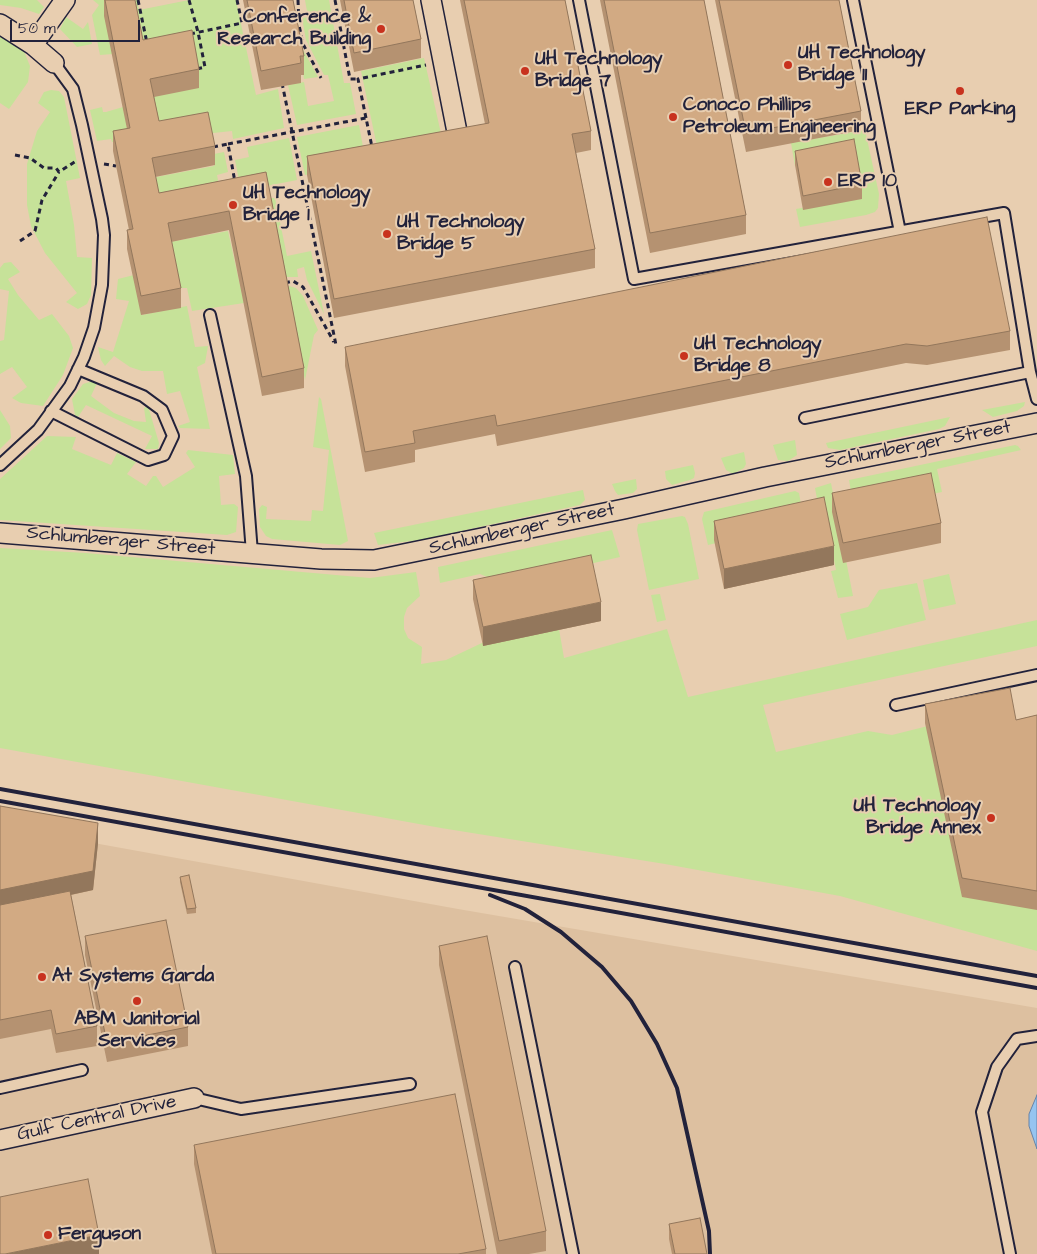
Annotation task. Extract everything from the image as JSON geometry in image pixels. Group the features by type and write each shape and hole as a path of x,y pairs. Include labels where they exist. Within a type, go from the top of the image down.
{"street":[{"path":"33,45 65,0"},
{"path":"430,0 459,142"},
{"path":"0,24 33,45 54,63"},
{"name":"Schlumberger Street","path":"0,533 252,553 374,560 600,515 757,478 1037,423"},
{"name":"Gulf Central Drive","path":"0,1140 194,1098"}],"lane":[{"path":"579,0 634,279 1004,213 1030,372 1037,399"},
{"path":"853,0 900,232"},
{"path":"0,464 38,430 70,386 94,328 102,285 104,235 73,89 54,63"},
{"path":"210,315 246,476 252,553"},
{"path":"51,411 148,460 164,455 173,436 162,410 142,396 78,370"},
{"path":"805,418 1030,372"},
{"path":"896,705 1037,675"},
{"path":"516,967 572,1254"},
{"path":"1010,1254 982,1112 997,1067 1017,1039 1037,1036"},
{"path":"0,1088 82,1070"},
{"path":"194,1098 241,1109 410,1084"}],"path":[{"path":"138,0 147,43 156,41"},
{"path":"189,0 205,68 196,69"},
{"path":"181,36 242,24 237,0"},
{"path":"298,0 299,25 303,44 321,78"},
{"path":"335,0 350,79 442,62"},
{"path":"281,76 336,345 303,287 293,280 284,283"},
{"path":"358,79 372,151"},
{"path":"211,147 366,118"},
{"path":"228,144 236,188"},
{"path":"15,155 30,158 44,168 56,168 59,172"},
{"path":"20,241 34,231 42,200 59,172 78,160 88,160"}],"shaded area":[{"path":"0,826 458,909 1037,1008 1037,1254 0,1254"}],"green space":[{"path":"0,0 37,0 44,7 39,14 21,8 0,5"},
{"path":"93,0 137,0 139,10 189,0 236,0 256,95 278,89 284,128 233,139 232,131 157,139 113,54 100,55 92,15 99,5"},
{"path":"305,0 329,0 344,83 350,83 356,114 297,125 288,85 304,82 308,106 334,101 328,75 324,75 306,40 302,18 308,17"},
{"path":"66,17 83,29 88,22 92,44 77,47 60,29"},
{"path":"0,35 23,49 30,66 28,82 9,109 0,103"},
{"path":"301,46 318,77 304,79 299,47"},
{"path":"424,58 442,138 378,151 361,71"},
{"path":"51,90 59,91 64,97 80,178 66,181 74,225 77,257 92,258 91,295 87,304 78,309 66,302 77,293 45,253 31,226 27,205 27,164 37,131 50,112 38,103 44,92"},
{"path":"102,107 103,112 106,112 123,107 130,141 112,142 111,139 97,141 90,110"},
{"path":"359,125 366,163 305,175 297,137"},
{"path":"865,130 879,194 878,208 875,212 866,215 800,227 796,209 861,197 795,166 791,143"},
{"path":"289,138 297,180 241,191 235,160 249,157 247,147"},
{"path":"224,152 228,172 217,175 222,201 157,216 151,178 214,166 214,154"},
{"path":"269,198 275,198 287,256 311,251 324,314 307,280 304,267 297,269 298,277 285,277"},
{"path":"228,231 244,303 192,311 187,288 179,288 170,242"},
{"path":"11,262 20,272 8,279 18,295 39,320 52,314 69,336 73,348 63,375 43,406 21,403 12,398 27,387 12,367 0,374 0,341 4,340 9,291 0,289 0,268 4,263"},
{"path":"134,275 142,315 187,306 195,347 208,346 205,363 197,367 210,429 180,428 178,426 190,422 180,391 167,394 163,371 142,371 130,367 114,356 105,366 101,360 98,347 113,352 129,301 116,299 118,279"},
{"path":"286,287 296,288 303,296 318,330 314,335 305,380"},
{"path":"93,381 97,383 91,396 114,413 134,421 146,422 144,408 148,406 159,443 158,449 145,449 152,436 86,405 78,417 75,415 72,399 83,384"},
{"path":"319,397 321,399 348,541 340,545 272,539 266,536 260,527 259,509 262,505 267,507 266,519 311,521 312,510 323,511 329,450 313,447"},
{"path":"1025,402 1024,406 1017,411 993,417 982,410"},
{"path":"0,410 10,426 11,438 0,449"},
{"path":"950,417 945,426 939,429 840,450 828,448 826,443"},
{"path":"47,436 76,437 72,449 111,465 117,453 136,462 127,474 146,486 153,476 156,476 163,487 195,467 186,453 188,450 233,455 235,474 219,476 221,505 234,504 238,507 236,532 227,535 0,520 0,479"},
{"path":"795,440 797,455 788,461 778,460 773,445"},
{"path":"1015,445 1021,450 937,469 942,492 854,510 849,480"},
{"path":"744,452 746,464 744,468 733,474 726,470 721,458"},
{"path":"693,465 694,478 672,485 666,479 665,471"},
{"path":"636,479 637,489 633,493 618,495 612,484"},
{"path":"831,483 853,596 838,598 831,571 836,570 825,514 820,515 815,488"},
{"path":"583,490 585,500 580,505 420,540 378,545 374,533"},
{"path":"795,491 799,493 804,522 708,545 702,519 704,512"},
{"path":"685,517 688,524 699,579 649,590 637,530 638,524"},
{"path":"612,530 620,557 498,585 492,579 480,574 440,583 438,567"},
{"path":"0,548 86,553 370,578 416,572 420,596 407,608 404,617 404,629 408,638 422,647 421,664 446,660 484,642 559,629 564,658 667,629 688,697 1037,620 1037,646 763,705 776,752 868,731 892,735 928,726 1037,908 1037,951 840,896 665,864 441,828 0,748"},
{"path":"949,574 956,604 929,610 923,580"},
{"path":"917,583 926,620 847,640 840,614 868,607 879,590"},
{"path":"660,594 666,620 657,622 651,595"}],"water":[{"path":"1037,1095 1037,1149 1029,1126 1029,1114"}],"building":[{"name":"UH Technology Bridge 1","path":"105,0 135,0 143,40 192,30 199,69 150,79 159,121 208,112 215,146 152,158 159,193 266,172 304,368 262,377 229,211 168,223 181,288 141,296 127,230 133,229 113,131 130,128"},
{"path":"247,0 293,0 304,56 300,56 301,63 261,71"},
{"name":"Conference & Research Building","path":"344,0 413,0 421,39 354,53"},
{"path":"464,0 565,0 591,131 572,134 595,249 334,299 307,156 489,123"},
{"name":"Conoco Phillips Petroleum Engineering","path":"604,0 704,0 746,215 650,233"},
{"name":"UH Technology Bridge 11","path":"719,0 839,0 861,111 746,133"},
{"name":"ERP 10","path":"854,139 862,184 803,196 795,151"},
{"name":"UH Technology Bridge 8","path":"987,217 1010,331 927,346 906,344 497,426 495,415 413,431 415,443 365,452 345,347"},
{"path":"931,473 941,523 843,543 832,493"},
{"path":"824,497 834,546 724,569 714,521"},
{"path":"591,555 601,602 483,627 473,580"},
{"name":"UH Technology Bridge Annex","path":"1010,688 1016,720 1037,715 1037,891 962,878 925,704"},
{"path":"0,806 98,823 93,871 0,890"},
{"path":"189,875 196,908 187,909 180,877"},
{"name":"At Systems Garda","path":"70,891 97,1026 56,1034 51,1010 0,1020 0,905"},
{"name":"ABM Janitorial Services","path":"166,920 188,1027 107,1043 85,936"},
{"path":"487,936 546,1231 499,1241 439,946"},
{"path":"455,1094 486,1249 458,1254 216,1254 194,1145"},
{"name":"Ferguson","path":"88,1179 99,1235 0,1254 0,1197"},
{"path":"700,1218 707,1254 675,1254 669,1224"}],"railway":[{"path":"0,789 1037,976"},
{"path":"0,801 1037,988"},
{"path":"490,895 525,909 561,932 602,967 631,1001 657,1044 677,1088 709,1231 710,1254"}],"place":[{"name":"Conference & Research Building","path":"381,29"},
{"name":"UH Technology Bridge 11","path":"788,65"},
{"name":"UH Technology Bridge 7","path":"525,71"},
{"name":"ERP Parking","path":"960,91"},
{"name":"Conoco Phillips Petroleum Engineering","path":"673,117"},
{"name":"ERP 10","path":"828,182"},
{"name":"UH Technology Bridge 1","path":"233,205"},
{"name":"UH Technology Bridge 5","path":"387,234"},
{"name":"UH Technology Bridge 8","path":"684,356"},
{"name":"UH Technology Bridge Annex","path":"991,818"},
{"name":"At Systems Garda","path":"42,977"},
{"name":"ABM Janitorial Services","path":"137,1001"},
{"name":"Ferguson","path":"48,1235"}]}
